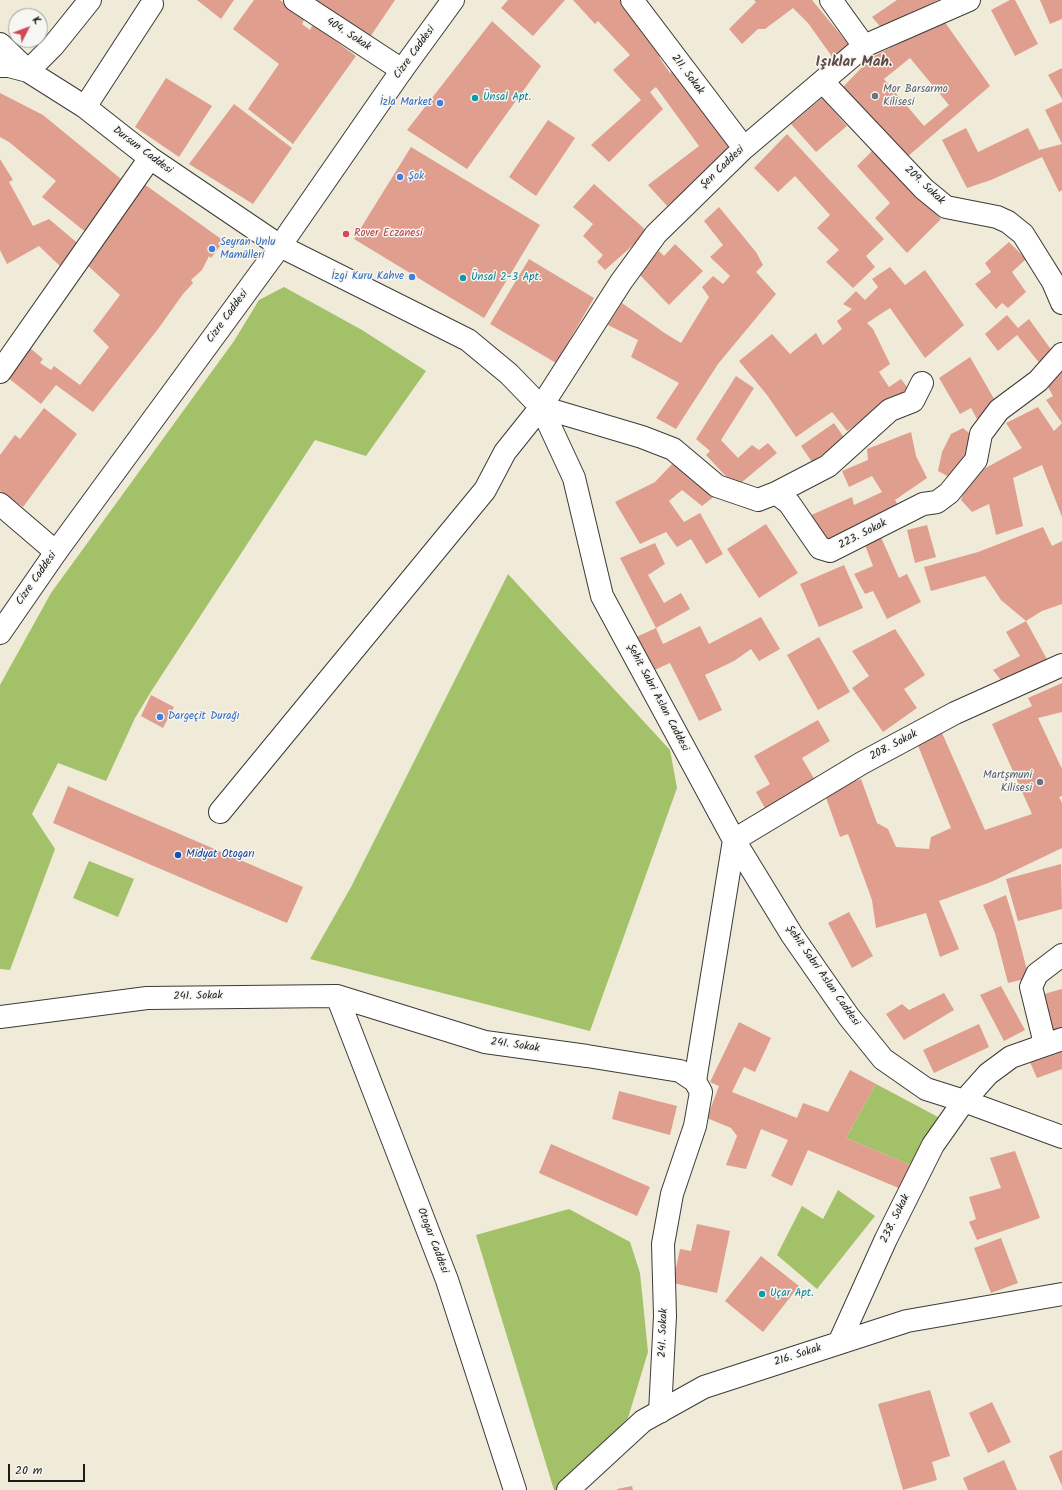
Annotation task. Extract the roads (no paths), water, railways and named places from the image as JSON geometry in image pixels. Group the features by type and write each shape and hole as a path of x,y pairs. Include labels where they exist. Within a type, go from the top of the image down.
{"street":[{"path":"0,44 28,71 53,46 90,0"},
{"name":"404. Sokak","path":"295,0 402,70"},
{"name":"Cizre Caddesi","path":"0,633 56,552 280,246 402,70 453,0"},
{"name":"211. Sokak","path":"632,0 744,148"},
{"path":"831,0 864,46"},
{"name":"Şen Caddesi","path":"220,812 485,490 505,452 541,406 621,282 656,234 744,148 824,82 864,46 969,0"},
{"path":"85,107 152,4"},
{"name":"Dursun Caddesi","path":"0,66 9,66 28,71 85,107 150,158 280,246"},
{"name":"209. Sokak","path":"824,82 924,190 946,207 997,217 1008,222 1023,234 1053,282 1062,303"},
{"path":"0,372 150,158"},
{"name":"Şehit Sabri Aslan Caddesi","path":"280,246 468,340 509,374 541,406 574,478 602,596 734,840 792,935 849,1017 883,1059 926,1089 964,1100 1062,1137"},
{"name":"223. Sokak","path":"776,493 789,503 820,548 830,551 923,504 937,502 949,494 976,460 981,434 999,410 1038,381 1062,354"},
{"path":"541,406 642,437 673,449 717,486 758,500 776,493 828,466 890,410 913,401 922,383"},
{"path":"0,504 56,552"},
{"name":"208. Sokak","path":"734,840 888,748 955,713 1062,665"},
{"path":"695,1081 734,840"},
{"path":"1053,1041 1031,986 1037,974 1062,955"},
{"name":"241. Sokak","path":"0,1017 147,998 337,996 485,1042 680,1071 695,1081 701,1092 696,1126 672,1194 662,1244 665,1316 660,1412"},
{"name":"Otogar Caddesi","path":"337,996 447,1280 515,1490"},
{"name":"238. Sokak","path":"839,1343 886,1239 933,1145 964,1100 988,1074 1011,1057 1053,1041"},
{"name":"216. Sokak","path":"568,1490 643,1421 704,1386 907,1321 1062,1294"}],"place":[{"name":"Mor Barsarmo Kilisesi","path":"875,96"},
{"name":"Ünsal Apt.","path":"475,98"},
{"name":"İzla Market","path":"440,103"},
{"name":"Şok","path":"400,177"},
{"name":"Rover Eczanesi","path":"346,234"},
{"name":"Seyran Unlu Mamülleri","path":"212,249"},
{"name":"İzgi Kuru Kahve","path":"412,277"},
{"name":"Ünsal 2-3 Apt.","path":"463,278"},
{"name":"Dargeçit Durağı","path":"160,717"},
{"name":"Martşmuni Kilisesi","path":"1040,782"},
{"name":"Midyat Otogarı","path":"178,855"},
{"name":"Uçar Apt.","path":"762,1294"}],"district":[{"name":"Işıklar Mah.","path":"854,63"}]}
